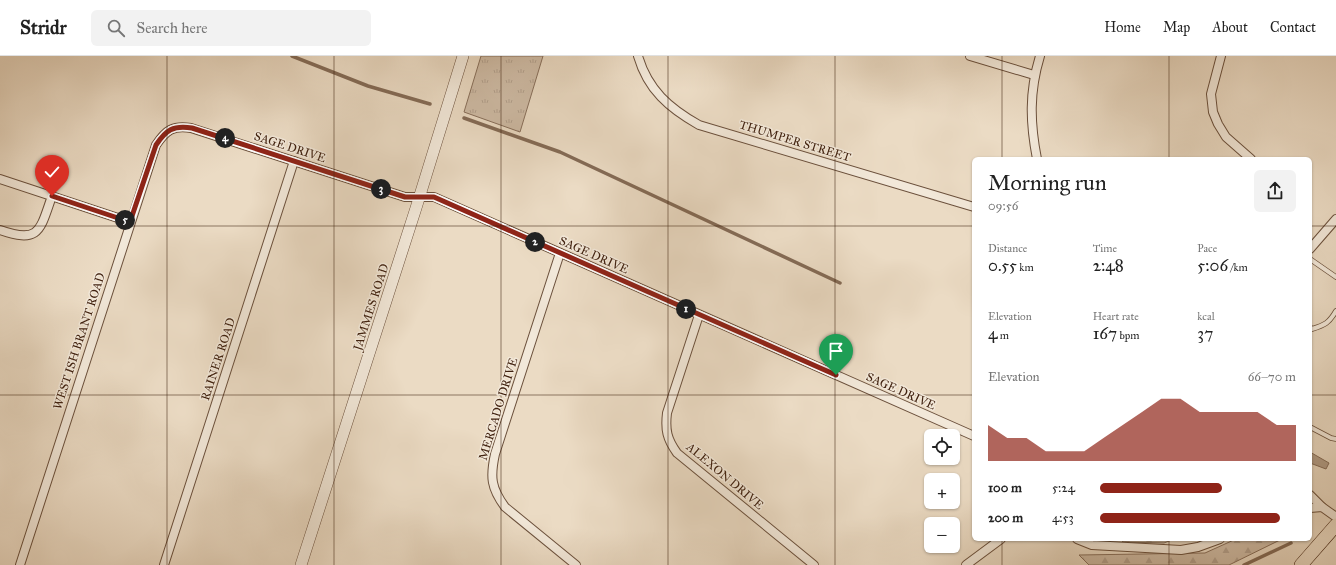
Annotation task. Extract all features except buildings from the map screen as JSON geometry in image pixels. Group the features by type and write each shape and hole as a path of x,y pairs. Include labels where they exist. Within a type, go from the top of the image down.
{"main road":[{"path":"1302,565 1336,525"}],"street":[{"name":"JAMMES ROAD","path":"301,565 420,197 463,56"},
{"name":"THUMPER STREET","path":"638,56 649,82 662,98 679,113 699,124 972,206"},
{"path":"970,56 1034,75"},
{"path":"1037,157 1032,135 1031,104 1034,75 1040,56"},
{"path":"1221,56 1211,94 1214,112 1218,124 1226,138 1249,157"},
{"name":"SAGE DRIVE","path":"170,129 181,126 192,128 405,197 434,197 972,435"},
{"name":"WEST ISH BRANT ROAD","path":"20,565 156,145 163,135 170,129"},
{"name":"RAINER ROAD","path":"164,565 294,161"},
{"path":"0,179 130,222"},
{"path":"0,230 16,236 28,236 37,231 43,222 52,196"},
{"path":"1312,247 1336,219"},
{"name":"MERCADO DRIVE","path":"560,253 495,454 492,469 493,484 497,496 505,507 576,565"},
{"name":"ALEXON DRIVE","path":"699,315 667,413 665,425 670,443 677,453 814,565"},
{"path":"1312,497 1322,507 1336,517"},
{"path":"1312,508 1322,507"},
{"path":"966,565 998,541"},
{"path":"1082,541 1092,545 1181,550 1198,547 1214,541"}],"lane":[{"path":"1312,259 1336,276"},
{"path":"1312,329 1322,326 1330,321 1336,311"},
{"path":"1312,428 1336,439"}],"green space":[{"path":"481,56 543,56 520,132 464,112"},
{"path":"1123,541 1169,541 1164,543 1122,542"},
{"path":"1232,541 1278,541 1229,565 1089,565 1079,555 1205,553"}],"shaded area":[{"path":"1312,453 1329,463 1326,469 1312,464"}],"waterway":[{"path":"292,56 368,86 430,104"},
{"path":"464,118 560,152 840,283"},
{"path":"1244,565 1291,543"}],"route":[{"path":"52,196 130,222 156,145 163,135 170,129 181,126 192,128 405,197 434,197 836,375"}]}
